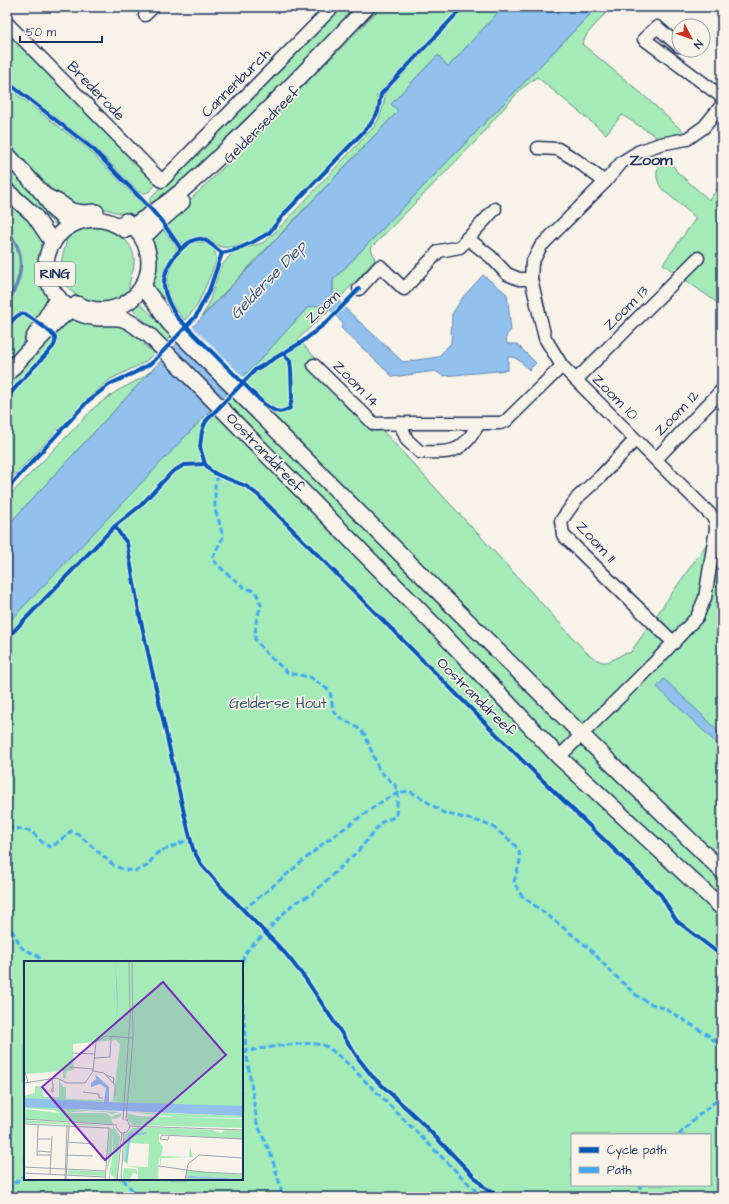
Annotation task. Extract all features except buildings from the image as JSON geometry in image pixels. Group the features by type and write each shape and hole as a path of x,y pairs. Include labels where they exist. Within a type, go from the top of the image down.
{"main road":[{"name":"Geldersedreef","path":"129,228 154,212 194,180 258,120 367,7"},
{"name":"Geldersedreef","path":"143,238 161,220 198,188 264,124 377,7"},
{"path":"7,154 45,196 60,203 71,211 74,219"},
{"path":"7,191 34,215 44,219 56,239 74,219 99,212 107,213 124,220 139,248 141,261 136,288 140,289"},
{"path":"116,312 140,289 149,266 147,248 143,238 129,228"},
{"name":"RING","path":"56,239 47,261 48,279 58,297 74,306"},
{"name":"RING","path":"56,239 59,245 54,263 56,278 62,292 68,297 78,313 92,317 116,312"},
{"name":"Oostranddreef","path":"140,289 148,293 159,307 166,320 582,735 722,871"},
{"path":"24,355 40,325 50,312 58,297"},
{"path":"7,374 24,355 74,306"},
{"name":"Oostranddreef","path":"116,312 124,320 133,324 152,338 440,631 559,757 722,908"}],"street":[{"name":"Cannenburch","path":"162,181 333,7"},
{"name":"Brederode","path":"7,23 162,181"},
{"path":"671,39 657,26 644,39 722,96"},
{"name":"Zoom 10","path":"582,735 697,617 705,598 716,529 715,519 656,458 635,440 562,366 545,338 531,279 532,263 541,246 605,182 622,162 638,152 660,144 687,139 704,128 722,105"},
{"path":"538,148 558,149 576,160 605,182"},
{"path":"359,289 380,266 404,289 439,251 460,246 495,209"},
{"path":"467,238 491,257 507,274 519,279 531,279"},
{"name":"Zoom 13","path":"576,380 698,258"},
{"name":"Zoom 14","path":"314,365 374,424 500,423 506,421 562,366"},
{"name":"Zoom 12","path":"656,458 722,390"},
{"path":"400,423 407,440 420,452 448,452 458,449 467,441 479,424"},
{"name":"Zoom 11","path":"635,440 601,476 578,497 561,521 563,535 674,642"},
{"path":"559,757 582,735"}],"green space":[{"path":"339,7 362,7 224,148 154,207 151,204 150,198"},
{"path":"381,7 460,7 380,91 377,96 375,112 367,126 266,233 251,241 233,247 222,247 209,239 202,237 196,237 180,243 165,221 192,198 227,164"},
{"path":"466,7 503,7 448,67 438,55 391,104 398,111 202,316 208,306 220,268 233,252 262,243 281,226 373,128 381,114 385,97 384,95"},
{"path":"597,7 611,7 587,34 582,44 641,93 686,134 659,142 654,135 622,115 606,134 537,77 521,89 475,142 371,248 375,260 338,300 333,294 333,280"},
{"path":"7,31 158,182 147,193 141,193 138,191 90,143 7,79"},
{"path":"7,87 88,149 149,211 139,215 126,215 106,209 82,209 62,200 7,144"},
{"path":"670,160 677,172 709,200 722,183 722,306 663,264 696,218 662,189 659,184 657,176 658,168"},
{"path":"7,164 62,225 59,228 7,180"},
{"path":"7,199 34,224 44,241 49,294 48,303 42,316 7,365"},
{"path":"160,225 177,248 165,267 162,280 165,300 176,317 175,318 154,293 151,282 152,244 154,236"},
{"path":"86,227 103,227 117,233 126,241 133,251 134,264 129,285 129,292 116,300 100,303 91,301 75,294 64,282 61,266 67,237 75,231"},
{"path":"195,242 204,243 211,247 215,253 216,262 197,306 185,320 179,314 171,300 167,286 169,271 177,256 185,248"},
{"path":"137,301 162,325 161,327 171,336 166,341 157,332 156,333 130,306"},
{"name":"Gelderse Hout","path":"315,305 329,310 298,339 478,534 480,533 480,536 586,652 601,662 613,660 624,654 630,653 722,522 722,1197 7,1197 7,604 288,329 307,308"},
{"path":"75,319 119,322 146,341 144,345 154,353 145,362 111,379 90,396 7,483 7,386 55,330 68,321"},
{"path":"152,370 7,526 7,498 96,406 117,391 142,378"}],"water":[{"name":"Gelderse Diep","path":"503,7 597,7 333,280 333,294 346,309 403,362 438,357 451,343 452,314 463,297 483,275 507,294 511,330 506,336 507,344 517,344 536,363 529,370 517,359 508,357 508,370 443,376 435,371 393,377 341,328 343,324 332,311 328,308 319,306 307,308 261,359 7,624 7,526 152,370 398,111 391,104 438,55 448,67"},
{"path":"664,679 722,734 722,748 657,687"}],"pier":[{"path":"191,325 244,378 229,394 176,341"}],"waterway":[{"path":"7,231 14,240 20,258 19,276 7,303"}],"marked path":[{"path":"218,475 215,486 215,510 223,537 212,559 225,572 244,587 256,592 261,605 256,622 255,639 266,653 288,673 310,677 330,691 333,710 339,717 357,727 365,735 379,770 395,785 398,793 396,816 382,822 359,850 311,895 294,903 266,933 251,946 244,955 243,961"},
{"path":"243,910 324,843 384,800 398,793 409,791 444,813 481,822 493,827 513,843 519,851 520,861 514,882 521,895 589,948 610,971 636,995 649,1003 666,1009 708,1035 722,1047"},
{"path":"7,827 31,831 45,845 52,847 71,831 78,834 112,864 124,870 136,871 147,866 157,853 183,842 192,841"},
{"path":"7,922 22,948 36,955 43,961"},
{"path":"243,1008 246,1051 257,1123 271,1155 281,1188 281,1197"},
{"path":"243,1052 297,1044 318,1044 328,1047 345,1061 482,1197"},
{"path":"680,1134 692,1121 722,1096"},
{"path":"7,1189 24,1176"},
{"path":"124,1180 138,1197"},
{"path":"636,1197 641,1186"}],"cycle path":[{"path":"284,354 290,361 292,397 290,408 279,412 264,404 177,317 167,298 164,285 165,274 170,263 182,248 197,239 207,241 222,253 235,250 269,233 285,213 370,125 378,112 381,94 463,7"},
{"path":"7,82 93,149 151,209 181,249"},
{"path":"7,489 88,401 110,384 153,362 196,316 209,291 222,253"},
{"name":"Zoom","path":"359,289 328,321 302,342 255,370 206,421 202,431 200,447 205,464 211,471 246,486 258,495 535,773 661,895 677,921 722,956"},
{"path":"7,327 17,316 20,314 25,314 42,325 55,338 55,344 53,347 7,398"},
{"path":"7,638 115,526 140,506 172,472 184,465 205,464"},
{"path":"115,526 127,543 140,617 184,813 193,849 201,864 222,888 285,953 305,978 358,1058 372,1076 421,1122 486,1189 500,1197"}],"district":[{"name":"Zoom","path":"651,160"}]}
